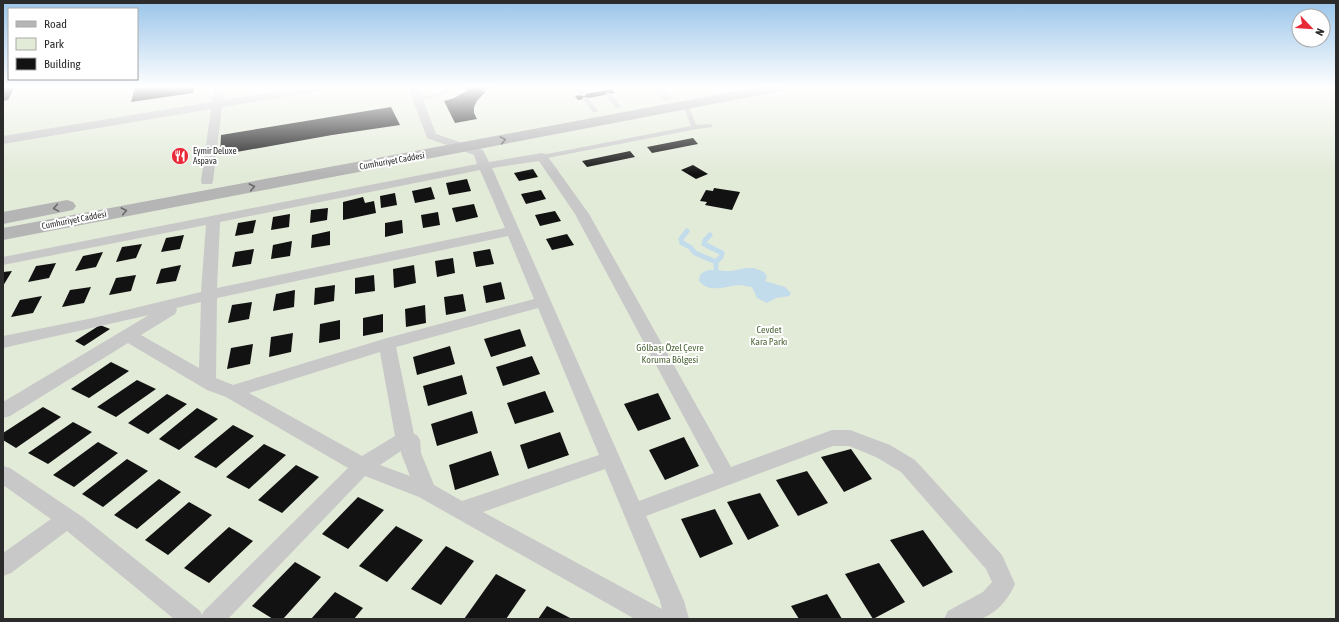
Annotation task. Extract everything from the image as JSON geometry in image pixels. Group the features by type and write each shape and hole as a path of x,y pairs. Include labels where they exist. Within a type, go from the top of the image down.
{"main road":[{"name":"Cumhuriyet Caddesi","path":"3,218 438,140 530,116"},
{"name":"Cumhuriyet Caddesi","path":"3,234 633,116"}],"street":[{"path":"3,140 144,116"},
{"path":"207,181 215,116"},
{"path":"424,116 431,136 438,140 479,153 672,601 677,619"},
{"path":"3,261 484,166 542,157 582,214 726,477"},
{"path":"207,380 213,220"},
{"path":"3,342 209,295 512,231"},
{"path":"3,411 180,302"},
{"path":"232,392 387,344 542,302"},
{"path":"128,335 207,380 213,385 232,392 362,466 426,491 658,619"},
{"path":"387,344 406,439 410,440 411,454 426,491"},
{"path":"634,512 832,438 850,438 882,452 908,466 994,562 1004,584 991,600 956,619"},
{"path":"212,619 362,466 406,439"},
{"path":"461,510 610,459"},
{"path":"3,474 68,519 192,619"},
{"path":"3,566 68,519"}],"lane":[{"path":"690,116 694,127"},
{"path":"542,157 694,127 710,126"}],"green space":[{"name":"Gölbaşı Özel Çevre Koruma Bölgesi","path":"3,116 1336,116 1336,619 3,619"}],"water":[{"path":"754,268 764,272 767,277 765,281 785,287 791,293 789,296 776,298 767,303 757,298 752,287 739,285 713,288 703,285 699,281 700,275 703,272 710,270 731,271"}],"building":[{"path":"336,116 396,116 400,125 332,135 220,155 221,135"},
{"path":"452,116 476,116 477,119 455,123"},
{"path":"693,138 698,144 652,153 647,147"},
{"path":"630,151 635,157 587,167 582,161"},
{"path":"693,165 708,174 696,179 681,170"},
{"path":"533,169 538,177 519,181 514,173"},
{"path":"467,179 471,191 449,195 446,183"},
{"path":"431,187 435,199 415,203 412,191"},
{"path":"714,188 740,192 732,210 705,205 707,202 700,201 706,190 713,191"},
{"path":"541,190 546,199 526,204 521,194"},
{"path":"395,193 397,205 381,208 380,196"},
{"path":"363,197 365,203 374,201 376,213 343,220 343,202"},
{"path":"474,204 478,217 456,222 452,208"},
{"path":"328,208 327,220 310,223 311,210"},
{"path":"555,211 561,221 540,226 535,215"},
{"path":"438,212 440,225 423,228 421,215"},
{"path":"290,214 289,227 271,230 273,217"},
{"path":"256,220 253,233 235,236 238,223"},
{"path":"402,220 403,233 385,237 385,223"},
{"path":"330,231 330,245 311,248 312,235"},
{"path":"567,234 574,245 552,250 546,239"},
{"path":"184,235 180,249 161,252 166,238"},
{"path":"292,241 290,256 271,259 273,245"},
{"path":"142,244 136,258 116,262 122,247"},
{"path":"254,249 251,264 232,267 235,252"},
{"path":"490,249 494,264 476,267 473,252"},
{"path":"103,252 96,267 75,271 83,256"},
{"path":"453,258 455,273 437,277 435,261"},
{"path":"56,263 49,278 28,282 36,266"},
{"path":"181,265 176,281 156,284 161,269"},
{"path":"414,265 416,283 394,288 393,269"},
{"path":"12,271 3,286 3,272"},
{"path":"136,275 131,291 109,295 116,278"},
{"path":"374,275 375,291 355,294 355,278"},
{"path":"501,282 505,299 486,303 483,286"},
{"path":"335,285 334,301 314,305 315,288"},
{"path":"91,287 84,303 62,307 70,290"},
{"path":"295,290 294,307 273,311 276,294"},
{"path":"463,294 466,311 446,315 444,297"},
{"path":"42,296 33,313 11,317 20,300"},
{"path":"252,302 249,319 228,323 232,305"},
{"path":"425,305 426,323 406,327 405,309"},
{"path":"383,314 383,332 363,336 363,318"},
{"path":"340,320 340,339 319,343 320,324"},
{"path":"100,325 110,329 84,346 75,341"},
{"path":"520,329 526,346 491,357 484,339"},
{"path":"293,333 291,352 269,357 271,337"},
{"path":"253,344 250,364 227,369 231,348"},
{"path":"450,346 455,364 417,375 413,357"},
{"path":"532,356 540,374 503,386 496,367"},
{"path":"111,362 129,371 89,398 71,389"},
{"path":"462,375 467,394 428,406 423,386"},
{"path":"137,380 156,389 116,417 97,407"},
{"path":"545,391 554,412 515,424 507,403"},
{"path":"658,393 671,419 638,431 624,404"},
{"path":"167,394 187,404 148,434 128,423"},
{"path":"43,407 61,417 16,448 3,440 3,433"},
{"path":"197,408 218,419 179,450 159,439"},
{"path":"472,411 478,433 437,446 431,424"},
{"path":"73,422 92,432 48,464 28,453"},
{"path":"233,425 254,436 216,468 194,457"},
{"path":"560,432 569,455 528,469 520,445"},
{"path":"684,437 699,466 665,480 649,450"},
{"path":"98,442 118,453 74,487 53,475"},
{"path":"264,444 286,455 249,489 226,477"},
{"path":"851,449 872,479 844,492 821,457"},
{"path":"491,451 499,475 455,490 449,465"},
{"path":"127,459 148,471 103,507 82,494"},
{"path":"296,465 319,477 282,513 258,500"},
{"path":"807,471 828,503 798,516 776,480"},
{"path":"159,479 181,492 137,529 114,515"},
{"path":"760,493 779,526 748,540 727,502"},
{"path":"358,497 384,510 348,549 322,534"},
{"path":"189,502 212,515 168,555 145,540"},
{"path":"715,509 733,544 700,558 681,519"},
{"path":"396,526 423,540 387,582 359,566"},
{"path":"229,527 253,541 209,583 184,568"},
{"path":"923,530 953,572 923,587 890,540"},
{"path":"446,546 474,561 441,605 411,589"},
{"path":"295,562 321,577 283,619 273,619 252,606"},
{"path":"879,563 905,602 873,619 845,574"},
{"path":"496,574 526,590 506,619 464,619"},
{"path":"335,592 363,608 354,619 311,619"},
{"path":"827,594 842,619 799,619 791,606"},
{"path":"547,606 572,619 538,619"}],"waterway":[{"path":"687,231 681,239 682,243 690,247 695,253 716,262"},
{"path":"710,235 705,240 704,244 722,253 721,257 716,262"},
{"path":"716,262 716,270"}],"place":[{"name":"Eymir Deluxe Aspava","path":"180,156"}],"park label":[{"name":"Cevdet Kara Parkı","path":"769,334"}]}
